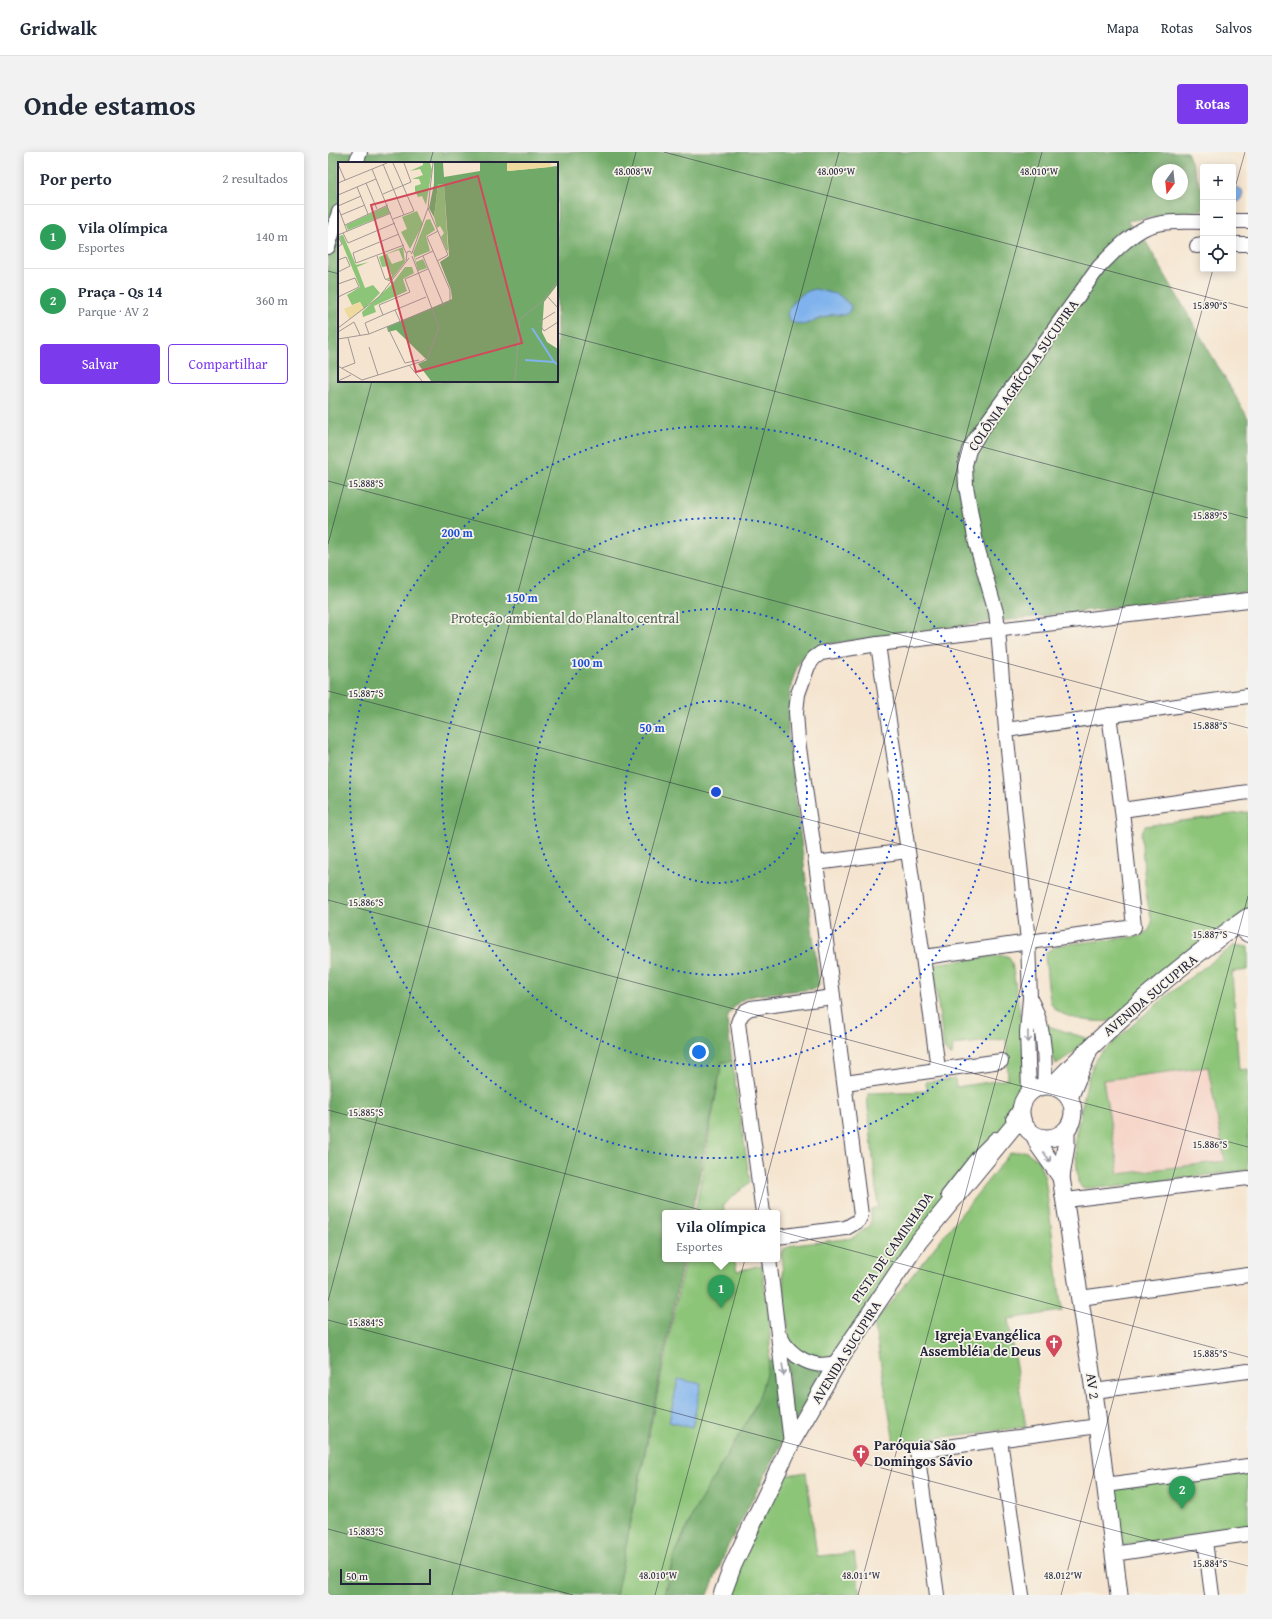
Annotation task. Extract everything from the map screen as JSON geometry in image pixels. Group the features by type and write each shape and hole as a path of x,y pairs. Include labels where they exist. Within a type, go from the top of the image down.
{"street":[{"path":"356,162 360,152"},
{"path":"328,247 338,215"},
{"path":"1236,221 1248,221"},
{"name":"COLÔNIA AGRÍCOLA SUCUPIRA","path":"1039,1087 1046,1066 1042,1031 1030,998 1028,941 1006,730 996,612 976,543 966,486 964,465 969,450 1099,267 1118,247 1148,227 1166,224 1200,222"},
{"path":"1236,244 1248,244"},
{"path":"780,1237 846,1228 858,1221 861,1215 816,863 798,741 796,712 798,694 808,666 821,653 878,644 1248,600"},
{"path":"878,644 907,852 924,957 938,1069"},
{"path":"1006,730 1248,696"},
{"path":"924,957 1135,926 1122,810 1109,715"},
{"path":"1122,810 1248,792"},
{"path":"816,863 907,852"},
{"path":"1108,1023 1161,976 1223,926 1248,909"},
{"name":"AVENIDA SUCUPIRA","path":"1039,1087 1091,1045 1182,966 1244,926"},
{"path":"763,1210 738,1023 739,1017 746,1010 751,1008 833,997"},
{"name":"AVENIDA SUCUPIRA","path":"1069,1098 1091,1045"},
{"path":"845,1083 1001,1061"},
{"path":"1008,1133 1033,1134 1051,1138 1066,1131 1073,1115 1072,1103 1062,1090 1039,1087 1021,1104 1021,1118 1026,1128 1033,1134"},
{"name":"PISTA DE CAMINHADA","path":"835,1363 890,1270 920,1227 979,1153 1017,1112 1022,1099 1039,1087"},
{"name":"AVENIDA SUCUPIRA","path":"722,1595 733,1565 791,1438 835,1363 919,1241 1021,1118"},
{"name":"AV 2","path":"1066,1131 1066,1146 1061,1177 1066,1200 1094,1391 1119,1595"},
{"name":"AV 2","path":"1033,1134 1039,1146 1061,1177"},
{"path":"1066,1200 1248,1178"},
{"path":"769,1262 791,1438"},
{"path":"1080,1298 1248,1275"},
{"path":"778,1331 787,1349 799,1358 816,1364 835,1363"},
{"path":"1094,1391 1248,1371"},
{"path":"937,1595 917,1451 1098,1426"},
{"path":"1000,1440 1022,1595"},
{"path":"1105,1485 1248,1466"},
{"path":"1113,1554 1248,1534"},
{"path":"1205,1541 1212,1595"}],"shaded area":[{"path":"1208,1067 1225,1161 1119,1175 1103,1080"}],"green space":[{"name":"Proteção ambiental do Planalto central","path":"328,152 1187,152 1200,184 1200,210 1127,221 1146,242 1248,418 1248,591 984,623 827,644 809,651 802,658 793,679 789,704 788,737 819,983 818,987 814,989 767,994 744,999 736,1005 728,1017 727,1020 732,1061 722,1062 693,1210 662,1210 662,1262 682,1262 616,1595 328,1595","holes":["851,306 844,315 833,314 803,325"]},
{"path":"1248,812 1248,910 1110,1021 1088,1021 1070,1017 1056,1010 1052,1005 1050,997 1045,959 1046,952 1059,945 1141,936 1149,930 1152,922 1146,895 1141,834 1145,826"},
{"path":"1235,945 1248,947 1248,970 1232,972 1239,1070 1248,1069 1248,1170 1115,1187 1082,1188 1078,1182 1075,1139 1088,1078 1096,1058 1180,985","holes":["1208,1067 1225,1161 1119,1174 1103,1080"]},
{"path":"1004,955 1009,957 1012,963 1022,1027 1026,1089 1017,1112 837,1353 821,1359 808,1356 793,1344 789,1337 781,1254 783,1249 794,1245 852,1238 871,1225 871,1209 878,1207 867,1098 869,1093 928,1091 925,1082 955,1079 956,1087 1008,1079 1006,1039 953,1045 952,1055 948,1054 944,1048 933,966 940,963"},
{"path":"1041,1020 1051,1027 1092,1040 1056,1064"},
{"path":"732,1061 750,1182 723,1205 724,1210 696,1210 722,1062"},
{"path":"1025,1151 1038,1160 1045,1178 1062,1311 1008,1319 1026,1427 894,1443 874,1323 1010,1153"},
{"path":"684,1262 735,1262 737,1271 762,1265 768,1313 770,1349 769,1361 763,1386 753,1410 707,1488 689,1522 674,1558 664,1595 616,1595"},
{"path":"787,1355 828,1366 792,1427"},
{"path":"769,1361 773,1361 784,1439 728,1546 708,1595 665,1595 674,1557 697,1506 752,1413 760,1395"},
{"path":"806,1472 817,1556 854,1553 860,1595 726,1595 777,1481 788,1475"},
{"path":"1248,1472 1248,1529 1121,1546 1113,1489"}],"water":[{"path":"1236,188 1242,190 1243,197 1240,201 1236,202 1236,200"},
{"path":"815,289 839,295 851,306 849,312 844,315 833,314 803,325 791,322 787,314 792,305 801,295"},
{"path":"678,1379 701,1384 692,1428 669,1422"}],"place":[{"name":"Vila Olímpica","path":"721,1308"},
{"name":"Igreja Evangélica Assembléia de Deus","path":"1054,1358"},
{"name":"Paróquia São Domingos Sávio","path":"861,1468"},
{"name":"Praça - Qs 14","path":"1182,1509"}]}
